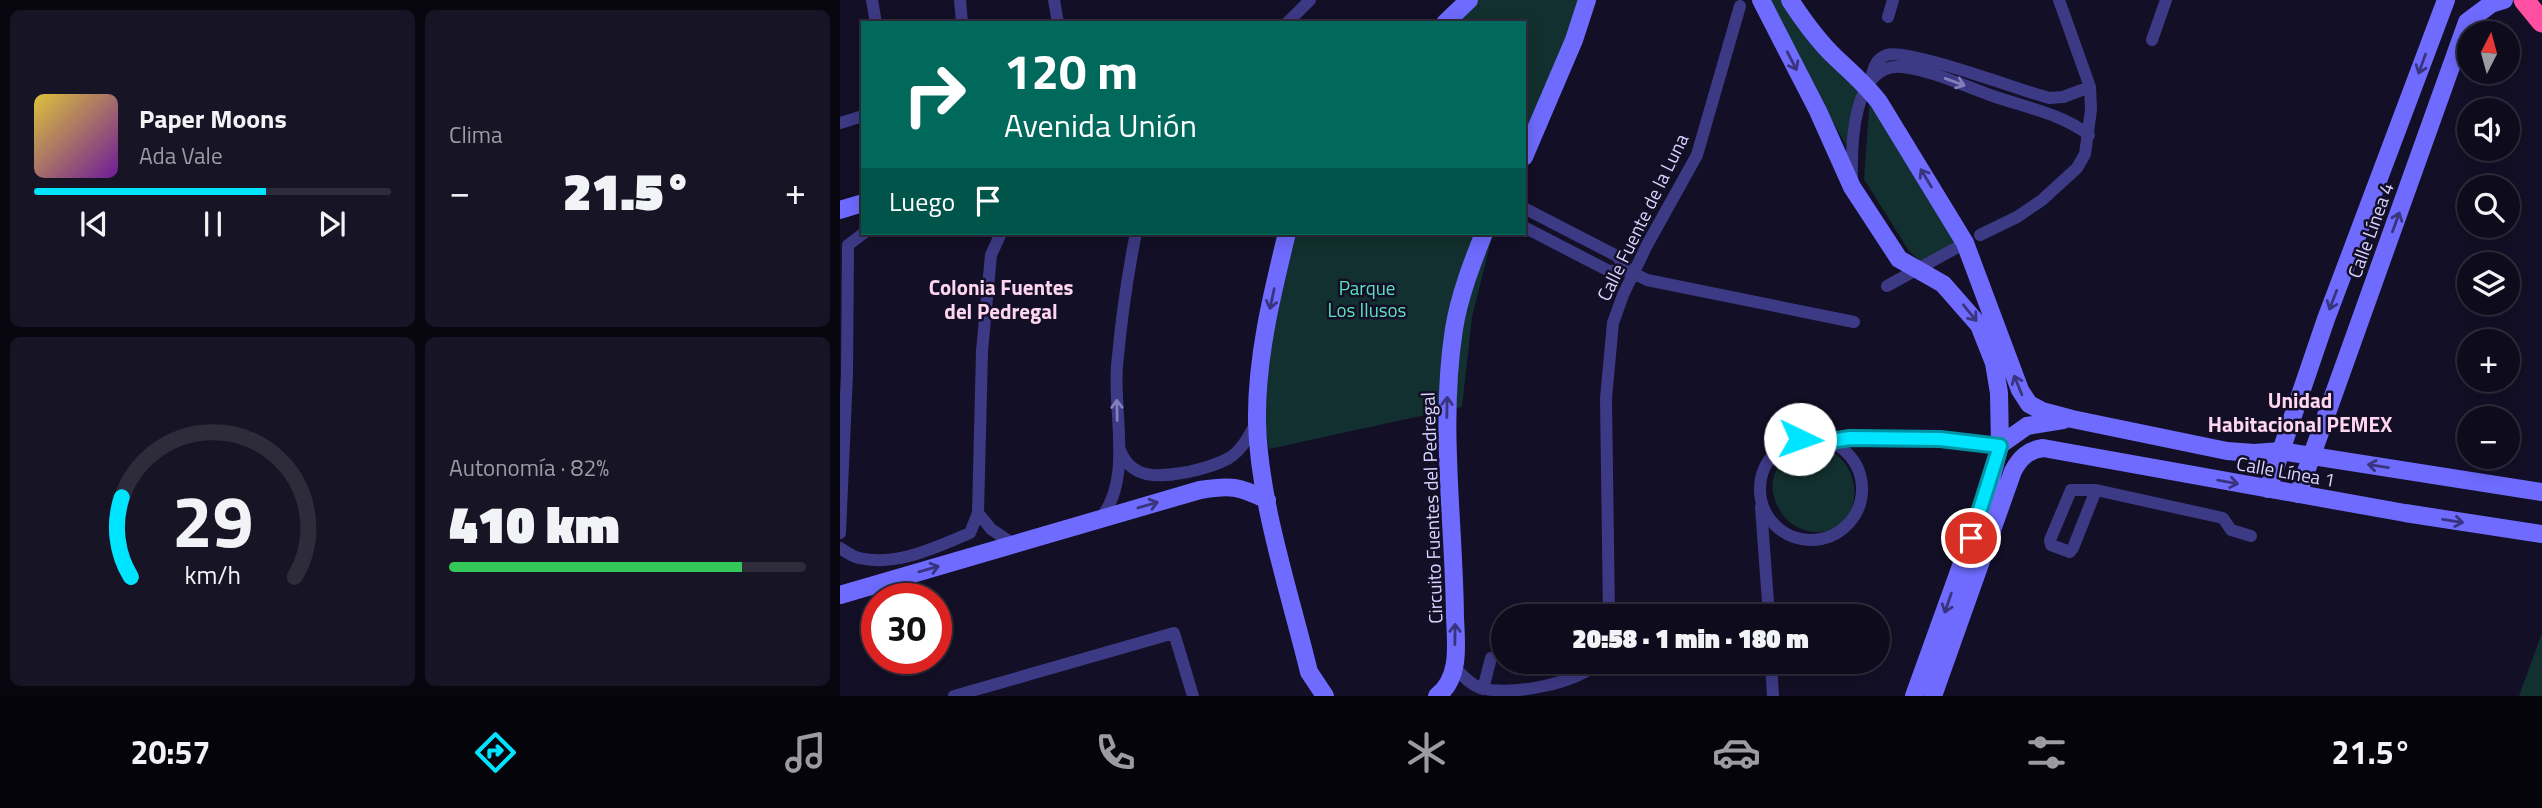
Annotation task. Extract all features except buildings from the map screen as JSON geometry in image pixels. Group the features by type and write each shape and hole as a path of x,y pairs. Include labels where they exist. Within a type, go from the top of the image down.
{"highway":[{"path":"2524,0 2542,22"}],"street":[{"path":"872,0 876,21"},
{"path":"960,0 962,21"},
{"path":"1054,0 1058,21"},
{"path":"1289,21 1310,0"},
{"path":"1447,21 1469,0"},
{"path":"1526,152 1574,40 1587,0"},
{"path":"1761,0 1818,111 1852,187 1899,259 1943,284 1979,325 1994,363 1999,393 2000,446 1983,503 1914,696"},
{"name":"Calle Línea 1","path":"1790,0 1804,22 1834,56 1868,83 1973,239 2025,400 2042,411 2169,441 2227,451 2281,451 2542,492"},
{"path":"1888,16 1893,0"},
{"path":"1887,286 2017,217 2060,186 2077,168 2085,154 2089,135 2090,88 2059,0"},
{"path":"2152,40 2166,0"},
{"name":"Calle Línea 4","path":"2268,489 2326,319 2446,0"},
{"name":"Calle Línea 4","path":"2298,494 2467,22 2491,4 2504,0"},
{"path":"2514,0 2542,33"},
{"name":"Calle Fuente de la Luna","path":"1609,604 1606,483 1609,357 1613,323 1631,271 1697,155 1740,6"},
{"path":"1852,187 1851,153 1860,101 1877,62 1886,55 1898,53 1948,66 2072,122 2089,135"},
{"path":"1992,88 2049,97 2077,94 2090,88"},
{"path":"840,123 861,117"},
{"path":"840,210 861,204"},
{"path":"1526,209 1617,256 1631,271 1647,280 1854,322"},
{"path":"1526,228 1609,271 1631,271"},
{"path":"840,533 847,373 844,243 861,234"},
{"path":"840,548 858,558 882,560 921,554 970,533 978,513 982,351 991,255 1000,235"},
{"path":"1100,519 1116,490 1116,370 1127,279 1136,235"},
{"path":"1287,235 1263,345 1257,420 1267,500 1309,672 1325,696"},
{"name":"Circuito Fuentes del Pedregal","path":"1455,668 1447,439 1448,380 1454,327 1483,235"},
{"path":"1768,604 1760,481 1765,466 1774,453 1786,444 1800,439 1831,441 1850,438 1927,439 2000,446 2027,426 2072,419"},
{"path":"1118,445 1124,458 1134,469 1162,477 1199,469 1229,458 1239,450 1257,420"},
{"path":"1760,497 1766,513 1777,527 1793,536 1810,540 1828,537 1843,529 1855,516 1862,499 1862,482 1857,465 1846,451 1831,441"},
{"path":"2161,470 2169,455 2169,441"},
{"name":"Calle Línea 1","path":"1933,696 2013,471 2018,461 2033,449 2043,448 2268,489 2542,534"},
{"path":"840,595 1200,491 1227,486 1239,487 1267,500"},
{"path":"2096,490 2070,552 2052,545 2050,540 2071,490 2096,490 2223,518 2231,530 2251,536"},
{"path":"978,513 991,529 1013,544"},
{"path":"954,696 1174,633 1193,696"},
{"path":"1483,689 1491,658"},
{"path":"1437,696 1445,691 1455,668 1469,683 1504,694 1526,691 1585,674"},
{"path":"1772,674 1773,696"}],"green space":[{"path":"1469,0 1590,0 1526,151 1526,21 1447,21"},
{"path":"1765,0 1786,0 1859,85 1847,147"},
{"path":"1870,96 1963,239 1921,262 1909,251 1864,179"},
{"name":"Parque Los Ilusos","path":"1287,235 1492,235 1472,317 1462,407 1269,449 1264,419 1264,345"},
{"path":"1819,446 1836,454 1848,467 1854,499 1849,513 1840,525 1826,531 1808,531 1787,520 1779,509 1772,485 1774,475 1786,458 1807,448"},
{"path":"2542,633 2542,696 2519,696"}],"district":[{"name":"Colonia Fuentes del Pedregal","path":"1001,299"},
{"name":"Unidad Habitacional PEMEX","path":"2300,412"}],"route":[{"path":"1800,439 1940,439 2000,446 1971,538"}]}
